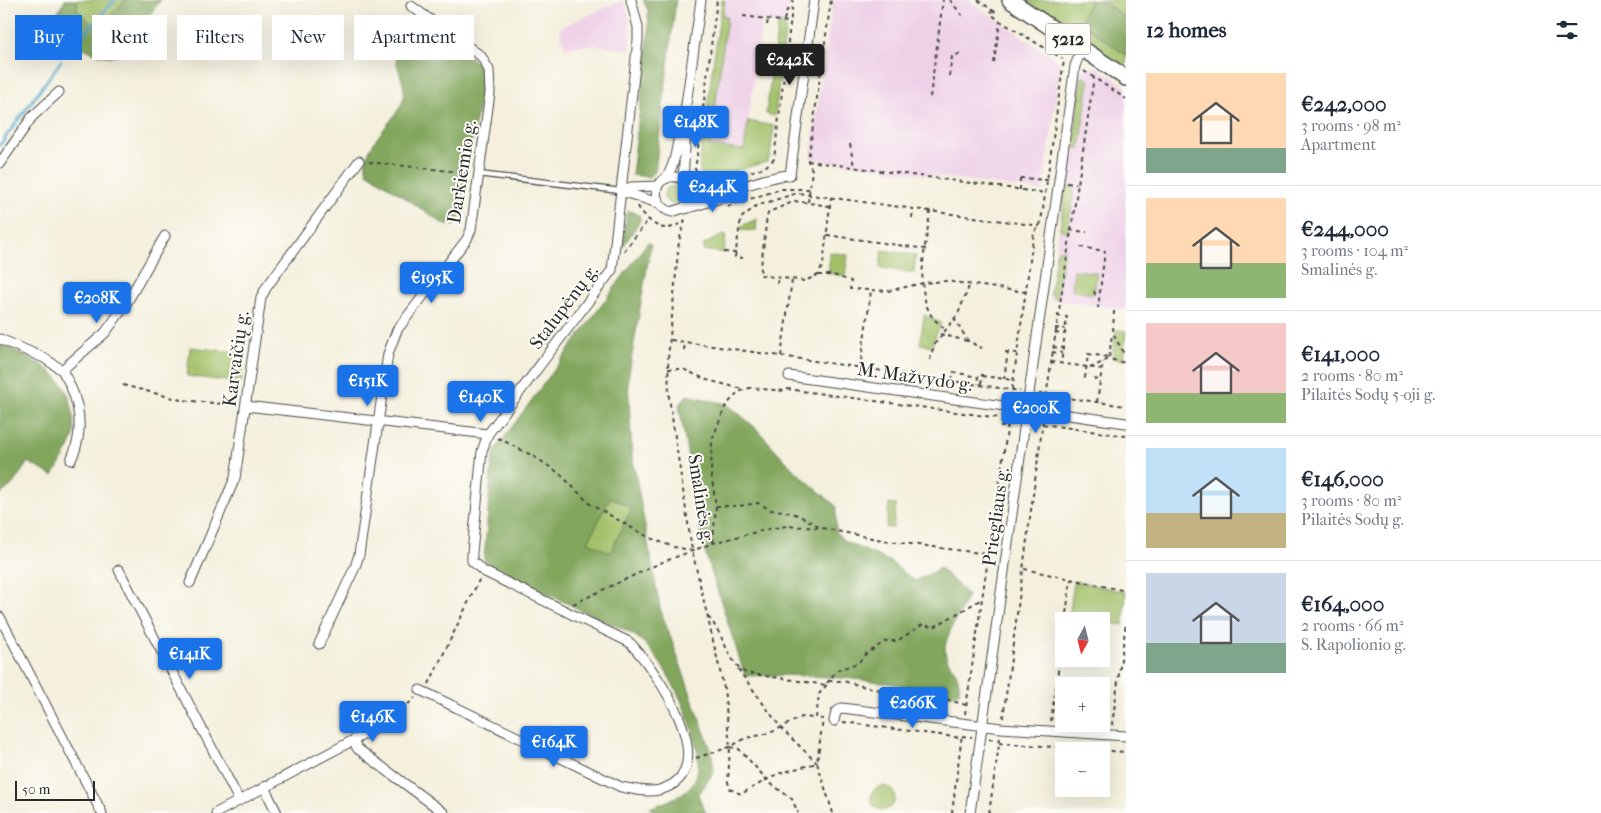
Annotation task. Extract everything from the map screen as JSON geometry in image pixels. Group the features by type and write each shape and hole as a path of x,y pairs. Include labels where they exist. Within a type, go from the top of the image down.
{"main road":[{"name":"5212","path":"1010,0 1126,78"}],"street":[{"name":"Stalupėnų g.","path":"483,572 472,561 472,552 479,477 488,434 608,277 615,255 638,40 638,26 632,0"},
{"path":"658,203 656,195 661,183 672,167 679,130 684,118 701,0"},
{"path":"621,191 631,187 661,183 674,177 706,192 733,190 790,175 814,0"},
{"name":"Darkiemio g.","path":"319,644 355,567 359,554 386,362 397,330 467,239 473,218 490,93 489,70 481,56 411,6"},
{"name":"Priegliaus g.","path":"970,813 1075,66 1082,48"},
{"path":"0,162 32,117 59,92"},
{"path":"682,210 691,197 685,182 686,130 684,118"},
{"name":"Karvaičių g.","path":"190,583 236,478 261,298 266,288 360,161"},
{"path":"621,191 658,203 666,211 682,210 721,198 733,190"},
{"path":"62,370 105,333 126,304 165,236"},
{"path":"0,339 44,358 62,370 77,399 79,413 78,443 71,460"},
{"name":"M. Mažvydo g.","path":"789,376 1126,422"},
{"path":"246,406 488,434"},
{"path":"119,570 239,800"},
{"path":"422,691 621,786 644,791 659,790 678,780 685,772 689,760 688,748 676,712 640,653 617,635 483,572"},
{"path":"0,617 102,813"},
{"path":"834,721 836,712 842,708 1001,728 1126,736"},
{"path":"216,813 382,725"},
{"path":"353,741 358,749 444,813"},
{"path":"264,787 277,813"}],"lane":[{"path":"478,174 621,191"}],"path":[{"path":"717,0 696,163 697,174 705,181 764,168 774,159 792,0"},
{"path":"808,202 812,170 808,161 830,0"},
{"path":"930,97 942,0"},
{"path":"950,0 965,19"},
{"path":"978,0 999,14"},
{"path":"784,21 787,10 791,10"},
{"path":"992,10 991,14 1000,21 1094,77 1126,99"},
{"path":"743,16 789,22"},
{"path":"767,25 768,19"},
{"path":"994,63 1000,21"},
{"path":"949,76 952,57 961,53"},
{"path":"952,813 988,554 1011,406 1034,232 1040,226 1064,60"},
{"path":"989,813 1024,569 1055,328 1094,77"},
{"path":"850,144 854,167"},
{"path":"360,161 478,174"},
{"path":"808,161 1045,194"},
{"path":"1020,190 1020,177 1047,180"},
{"path":"728,206 781,189 810,189"},
{"path":"743,258 735,257 741,218 756,206 797,193 1040,226"},
{"path":"830,206 795,201 769,212 760,275 792,280 810,280 818,275 823,265 826,235 830,206 831,197"},
{"path":"620,257 649,219 639,209 638,204"},
{"path":"912,218 913,209"},
{"path":"930,211 924,283 931,316 944,329"},
{"name":"Smalinės g.","path":"649,219 665,229 673,228 685,220 679,241 668,369 674,439 692,550 724,688 730,747 728,782 730,789 741,794 766,779"},
{"path":"643,226 647,230"},
{"path":"1070,230 1086,232"},
{"path":"826,235 926,249"},
{"path":"1080,247 1105,251 1098,308"},
{"path":"724,252 736,253"},
{"path":"818,275 844,277 851,281 850,289 871,291 888,291 924,283 946,281 1026,292"},
{"path":"777,284 778,278"},
{"path":"780,356 792,280"},
{"path":"930,360 934,344 954,318 970,284"},
{"path":"1094,290 1095,294 1099,295"},
{"path":"860,368 871,291"},
{"path":"1090,368 1109,358 1114,311"},
{"path":"1057,316 1067,317 1061,364"},
{"path":"954,318 968,341"},
{"path":"1055,328 1065,329"},
{"path":"1113,332 1126,358"},
{"path":"1055,333 1064,334"},
{"path":"940,334 968,341 982,348"},
{"path":"670,340 1126,406"},
{"path":"684,350 685,342"},
{"path":"1053,347 1063,348"},
{"path":"1004,379 1006,352 1017,353"},
{"path":"1052,352 1062,353"},
{"path":"1085,378 1088,354 1126,363"},
{"path":"1051,362 1102,369"},
{"path":"1097,402 1103,362"},
{"path":"668,369 683,369 707,380 746,390"},
{"path":"952,380 953,371 978,377 979,384"},
{"path":"979,384 982,375 1013,380"},
{"path":"991,386 992,377"},
{"path":"1094,379 1100,380"},
{"path":"123,385 181,400 246,406"},
{"path":"713,543 716,506 711,473 712,440 724,407 738,392 746,390 787,390 1126,436"},
{"path":"1000,426 1008,426"},
{"path":"488,434 535,457 559,473 590,504 650,538 674,547 692,550"},
{"path":"716,506 739,506 758,503 771,510 798,515 822,528"},
{"path":"562,609 692,550 768,529 787,526 822,528 887,541 988,554"},
{"path":"1024,569 1126,591"},
{"path":"382,725 411,704 422,691 483,572"},
{"path":"1066,612 1071,579"},
{"path":"737,668 746,673 826,685 828,680 838,670 858,662 866,654 886,641 897,641 922,626 934,627 982,599"},
{"path":"708,617 718,626 737,668 781,728 817,763 766,779"},
{"path":"1111,735 1126,623"},
{"path":"1050,731 1059,668"},
{"path":"689,760 730,747 746,738 770,733 802,717 816,718"},
{"path":"823,719 962,738"},
{"path":"999,743 1126,752"},
{"path":"730,747 739,750 766,779 792,799 798,813"},
{"path":"819,770 833,813"}],"shaded area":[{"path":"623,0 630,17 630,50 593,45 565,47 559,28"},
{"path":"725,0 790,0 786,25 762,22 744,150 710,146 727,17 723,16"},
{"path":"833,0 968,0 1061,63 1043,191 810,159"},
{"path":"1087,67 1099,68 1126,87 1126,310 1049,299 1079,78 1081,72"}],"green space":[{"path":"65,0 77,0 77,10 92,24 92,51 82,47 82,15 56,15"},
{"path":"77,0 125,0 112,15 92,15 92,24 77,10"},
{"path":"125,0 161,0 149,15 112,15"},
{"path":"643,0 676,0 655,172 649,177 632,175 649,30 648,11"},
{"path":"722,0 725,0 723,16 727,17 710,146 744,150 748,121 774,126 770,156 767,162 708,178 701,173 699,166"},
{"path":"1025,0 1092,0 1090,1 1083,24 1126,55 1126,68"},
{"path":"1099,0 1126,0 1126,18 1103,1"},
{"path":"1099,0 1126,18 1126,55 1083,24 1082,16 1090,1"},
{"path":"778,24 786,25 775,116 766,114"},
{"path":"396,60 474,60 481,71 484,83 466,166 460,218 456,225 452,226 442,223 367,172 366,163 373,144 403,100 403,83"},
{"path":"1082,76 1089,80 1080,149 1078,149 1073,146"},
{"path":"1066,185 1074,188 1068,233 1060,229"},
{"path":"673,186 679,189 682,195 679,201 673,204 667,201 664,195 667,189"},
{"path":"627,211 640,216 640,221 622,248"},
{"path":"757,219 756,231 741,230 741,226"},
{"path":"726,234 724,253 703,250 704,244"},
{"path":"648,242 651,244 628,379 632,455 660,608 712,753 714,772 698,795 706,813 657,813 649,808 671,800 689,787 697,774 698,759 695,741 681,700 660,662 649,648 628,631 487,564 484,559 492,462 495,450","holes":["610,497 632,508 610,553 588,542"]},
{"path":"1064,249 1056,299 1050,294 1056,254 1058,250"},
{"path":"882,250 916,255 914,273 880,268"},
{"path":"829,252 848,255 845,276 829,273"},
{"path":"1074,270 1097,273 1094,294 1072,291"},
{"path":"924,315 941,323 932,346 920,344"},
{"path":"1116,330 1126,331 1123,360 1112,358"},
{"path":"0,344 37,362 57,378 65,388 70,401 74,435 53,476 28,462 13,484 0,495"},
{"path":"190,347 245,353 241,383 187,376"},
{"path":"687,395 727,404 756,428 793,469 836,506 836,532 844,541 889,561 915,581 940,568 968,595 948,637 945,649 948,660 958,678 959,693 954,695 902,685 850,679 772,675 745,676 703,546 679,405"},
{"path":"610,497 632,508 611,553 588,542"},
{"path":"889,504 896,505 893,528 886,528"},
{"path":"1074,581 1126,592 1123,625 1110,623 1110,612 1070,612"},
{"path":"883,786 892,789 895,798 892,807 883,810 874,807 871,798 874,789"}],"waterway":[{"path":"82,36 115,0"},
{"path":"0,145 61,61"}]}
